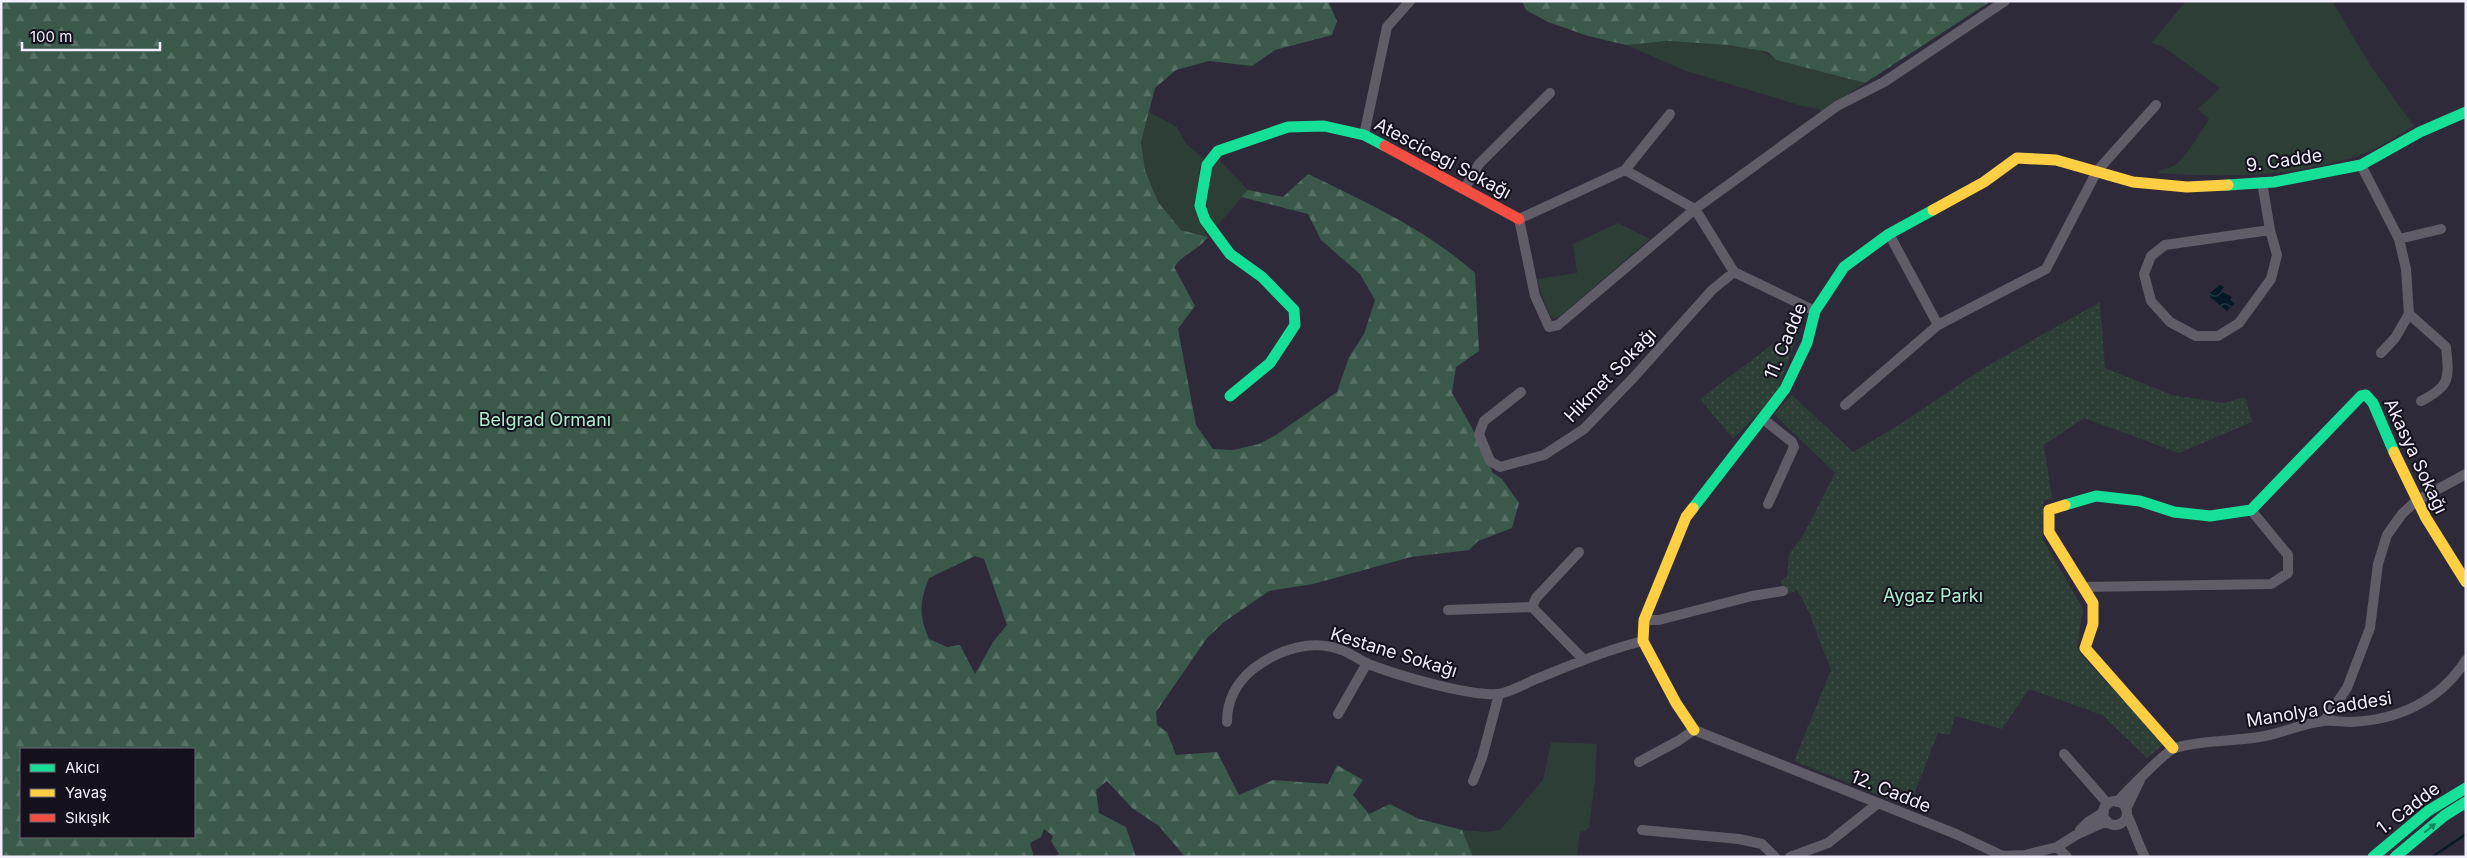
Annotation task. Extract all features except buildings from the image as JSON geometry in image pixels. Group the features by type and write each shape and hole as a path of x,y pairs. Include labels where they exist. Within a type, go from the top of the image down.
{"street":[{"path":"1364,135 1386,27 1410,1"},
{"path":"1670,114 1625,170 1519,219 1535,296 1549,327 1558,325 1695,210 1837,106 1884,82 2005,1"},
{"path":"1465,188 1480,164 1550,93"},
{"path":"1845,405 1938,325 2046,269 2097,171 2156,105"},
{"name":"9. Cadde","path":"2097,171 2133,182 2188,187 2262,182 2360,165 2420,132 2466,112"},
{"name":"Atescicegi Sokağı","path":"1230,396 1270,363 1296,325 1294,310 1262,277 1230,254 1205,220 1200,206 1201,190 1207,165 1218,151 1288,127 1324,126 1364,135 1465,188 1519,219"},
{"name":"11. Cadde","path":"1643,641 1644,620 1686,518 1785,389 1807,343 1815,311 1844,267 1889,234 1984,182 2017,158 2056,160 2097,171"},
{"path":"2360,165 2399,239 2406,269 2409,314 2395,338 2381,353"},
{"path":"1625,170 1695,210 1734,272 1815,311"},
{"path":"2262,182 2270,230 2277,255 2271,279 2239,323 2218,336 2196,336 2170,322 2151,300 2144,274 2151,256 2165,244 2270,230"},
{"path":"2399,239 2440,229"},
{"path":"1889,234 1938,325"},
{"name":"Hikmet Sokağı","path":"1520,392 1484,421 1479,434 1490,461 1500,467 1544,455 1584,429 1634,377 1712,290 1734,272"},
{"path":"2409,314 2446,347 2449,374 2439,392 2421,401"},
{"name":"Akasya Sokağı","path":"2251,510 2361,396 2366,395 2373,403 2416,501 2446,556 2466,582"},
{"path":"1763,419 1792,442 1794,446 1768,504"},
{"path":"2324,721 2347,688 2370,628 2378,564 2387,535 2402,514 2416,501 2466,474"},
{"path":"2082,587 2271,584 2288,572 2288,555 2251,510 2210,516 2174,512 2140,501 2096,496 2049,510 2049,532 2082,587 2092,603 2092,624 2085,648 2173,748 2140,780 2130,786 2110,813"},
{"path":"1532,607 1536,598 1579,552"},
{"path":"1644,620 1659,620 1752,596 1783,591"},
{"path":"1448,610 1532,607 1584,660"},
{"path":"1639,762 1678,742 1694,730 1676,703 1643,641"},
{"name":"Kestane Sokağı","path":"1227,722 1227,711 1236,686 1262,662 1296,646 1318,645 1343,651 1367,664 1424,681 1480,694 1499,694 1584,660 1643,641"},
{"name":"Manolya Caddesi","path":"2173,748 2264,736 2324,721 2351,722 2392,717 2431,698 2455,678 2466,660"},
{"path":"1338,714 1367,664"},
{"path":"1473,781 1482,758 1499,694"},
{"name":"12. Cadde","path":"1694,730 1956,834 2003,857 2025,855 2057,847 2076,835 2088,822 2110,813"},
{"path":"2064,754 2110,813 2135,838 2144,857"},
{"path":"2110,813 2124,821 2140,780"},
{"name":"1. Cadde","path":"2373,857 2428,811 2466,788"},
{"name":"1. Cadde","path":"2396,857 2444,816 2466,802"},
{"path":"1790,857 1828,844 1877,804"},
{"path":"2110,813 2126,812"},
{"path":"2126,812 2134,827 2135,838"},
{"path":"1642,830 1762,844 1775,857"},
{"path":"2057,847 2067,857"}],"green space":[{"name":"Belgrad Ormanı","path":"1,1 1328,1 1337,21 1332,35 1275,50 1252,66 1209,61 1176,70 1155,88 1141,142 1145,170 1158,202 1181,230 1208,237 1174,267 1195,306 1178,329 1196,425 1213,449 1233,450 1259,444 1276,435 1337,392 1349,357 1364,334 1375,300 1360,274 1321,240 1308,214 1241,197 1248,190 1283,197 1308,174 1374,206 1416,230 1437,243 1475,273 1479,351 1456,367 1452,393 1471,426 1493,473 1502,479 1519,503 1512,528 1478,541 1469,550 1411,557 1313,584 1269,591 1224,622 1207,638 1156,712 1157,725 1167,732 1176,755 1217,752 1239,795 1273,780 1328,784 1337,765 1363,780 1353,795 1369,814 1390,804 1419,819 1462,830 1473,857 1185,857 1159,826 1132,808 1107,781 1096,790 1099,813 1126,827 1136,857 1054,857 1059,854 1051,841 1053,836 1044,829 1041,837 1030,843 1034,857 1,857","holes":["975,556 984,559 1007,625 993,642 975,674 960,645 947,647 929,639 923,623 922,602 929,578"]},
{"path":"1522,1 1991,1 1865,83 1776,60 1768,52 1729,45 1668,41 1626,45 1588,36 1548,22 1526,10"},
{"path":"2186,1 2332,1 2370,65 2414,126 2388,142 2360,155 2310,168 2285,172 2234,175 2158,173 2175,165 2188,151 2209,119 2198,109 2220,88 2162,46 2151,43"},
{"path":"1668,41 1741,46 1755,49 1776,60 1865,83 1822,112 1819,109 1802,106 1686,71 1626,45"},
{"path":"1149,112 1177,127 1186,144 1203,158 1199,169 1201,223 1208,237 1181,230 1158,202 1145,170 1141,142"},
{"path":"1219,160 1248,190 1217,226 1209,217 1207,204 1211,168"},
{"path":"1618,223 1650,239 1558,318 1552,318 1546,308 1537,279 1577,273 1573,244"},
{"name":"Aygaz Parkı","path":"2100,302 2105,368 2172,395 2224,403 2245,397 2252,422 2179,453 2084,418 2044,445 2052,498 2043,501 2042,538 2083,609 2077,647 2086,660 2164,744 2147,758 2102,715 2029,689 2002,729 1955,716 1950,735 1938,733 1909,807 1794,761 1831,670 1807,608 1797,590 1785,595 1781,580 1787,577 1789,554 1804,534 1835,473 1774,414 1792,395 1853,452 1894,428 1987,366"},
{"path":"1801,323 1779,388 1761,411 1733,439 1700,399"},
{"path":"1551,742 1597,744 1595,782 1589,827 1585,831 1580,832 1577,857 1473,857 1462,830 1485,832 1500,830 1543,780"}],"water":[{"path":"2220,285 2224,287 2221,291 2232,297 2230,300 2235,303 2227,311 2210,297 2210,293"}],"waterway":[{"path":"2432,857 2466,834"}],"traffic: fast":[{"path":"2228,185 2274,182 2361,165 2420,132 2466,112"},
{"path":"1230,396 1270,363 1295,325 1294,310 1262,277 1230,254 1205,220 1200,206 1207,165 1218,151 1288,127 1324,126 1364,135 1385,146"},
{"path":"1693,508 1785,389 1807,343 1815,311 1844,267 1889,234 1933,210"},
{"path":"2065,505 2096,496 2140,501 2174,512 2210,516 2251,510 2361,396 2366,395 2373,403 2394,452"},
{"path":"2373,857 2428,811 2466,788"},
{"path":"2395,857 2444,816 2466,802"}],"traffic: slow":[{"path":"1933,210 1984,182 2017,158 2056,160 2133,182 2187,187 2228,185"},
{"path":"2394,452 2426,518 2466,582"},
{"path":"2065,505 2049,510 2049,532 2093,603 2093,624 2085,648 2173,748"},
{"path":"1693,508 1686,517 1644,620 1643,641 1676,703 1694,730"}],"traffic: jam":[{"path":"1385,146 1519,219"}]}
